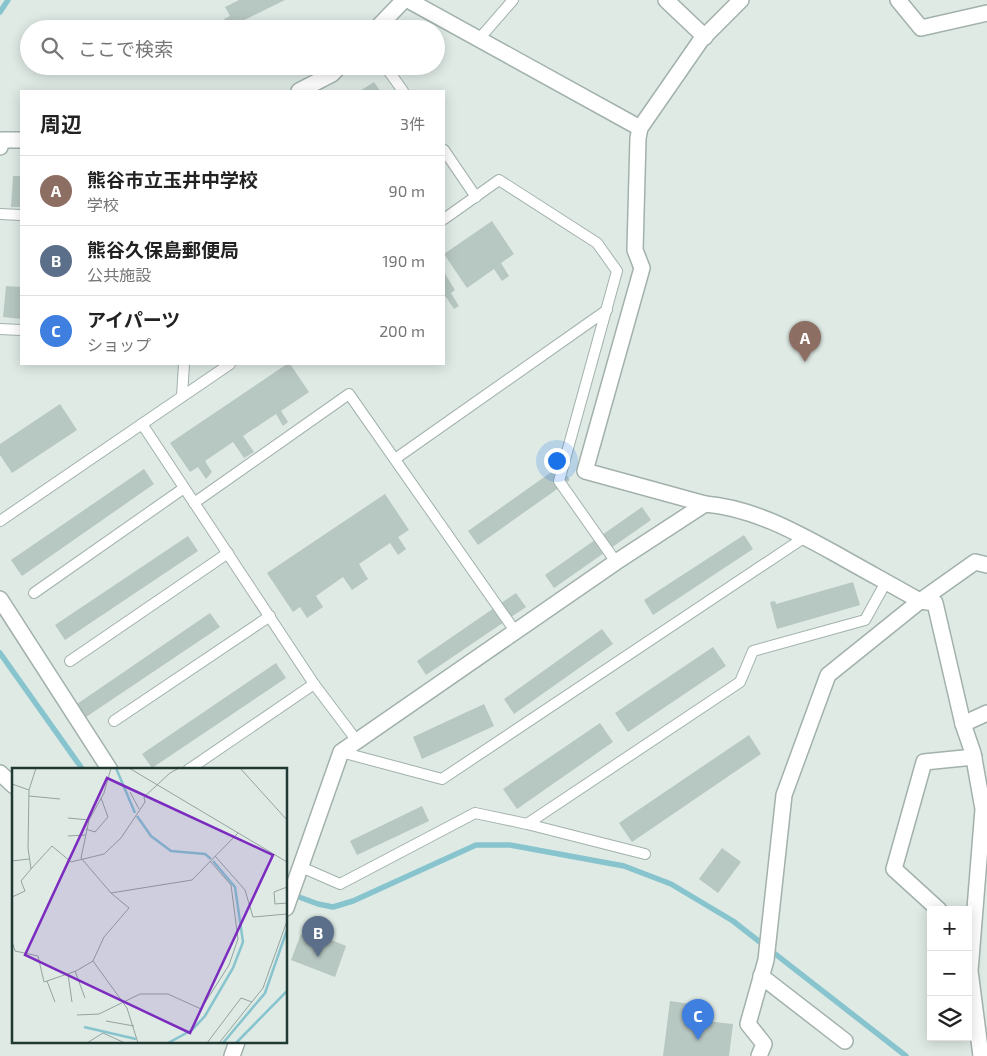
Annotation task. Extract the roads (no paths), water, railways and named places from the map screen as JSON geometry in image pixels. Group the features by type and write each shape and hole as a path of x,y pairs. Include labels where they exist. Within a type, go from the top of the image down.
{"street":[{"path":"385,20 404,0"},
{"path":"408,0 444,20"},
{"path":"666,0 705,37"},
{"path":"898,0 921,28 987,13"},
{"path":"733,3 705,37 640,128 638,138 635,250 642,268 585,471 705,504 721,505 760,516 805,537 920,601 935,603 985,808 972,922"},
{"path":"445,20 640,128"},
{"path":"301,90 330,75"},
{"path":"0,147 2,140 20,140"},
{"path":"288,899 292,882 301,867 342,752 515,631 705,504"},
{"path":"759,1056 764,1044 748,1024 766,960 784,795 828,675 920,601 976,562 987,565"},
{"path":"0,599 109,768"},
{"path":"963,724 987,713"},
{"path":"934,906 894,869 924,762 974,757"},
{"path":"0,773 12,784"},
{"path":"970,951 970,971 981,1056"},
{"path":"761,976 844,1041"},
{"path":"232,1056 237,1044"}],"lane":[{"path":"479,39 512,0"},
{"path":"392,75 402,90"},
{"path":"445,151 476,197"},
{"path":"445,218 499,180 597,243 617,271 559,481 616,562"},
{"path":"0,214 20,215"},
{"path":"395,459 606,310"},
{"path":"0,329 20,330"},
{"path":"182,396 184,365"},
{"path":"0,521 228,365"},
{"path":"194,503 349,394 515,631"},
{"path":"142,424 314,684 357,741"},
{"path":"34,593 184,488"},
{"path":"342,752 442,779 805,537"},
{"path":"70,662 228,553"},
{"path":"528,824 740,682 753,651 865,620 886,582"},
{"path":"114,721 270,616"},
{"path":"191,768 314,684"},
{"path":"301,867 340,884 475,814 528,824 645,854"}],"waterway":[{"path":"0,12 8,0"},
{"path":"0,653 82,768"},
{"path":"291,894 318,904 333,907 353,901 476,845 510,845 624,866 671,884 733,921 906,1056"}],"place":[{"name":"熊谷市立玉井中学校","path":"805,362"},
{"name":"熊谷久保島郵便局","path":"318,957"},
{"name":"アイパーツ","path":"698,1040"}]}
